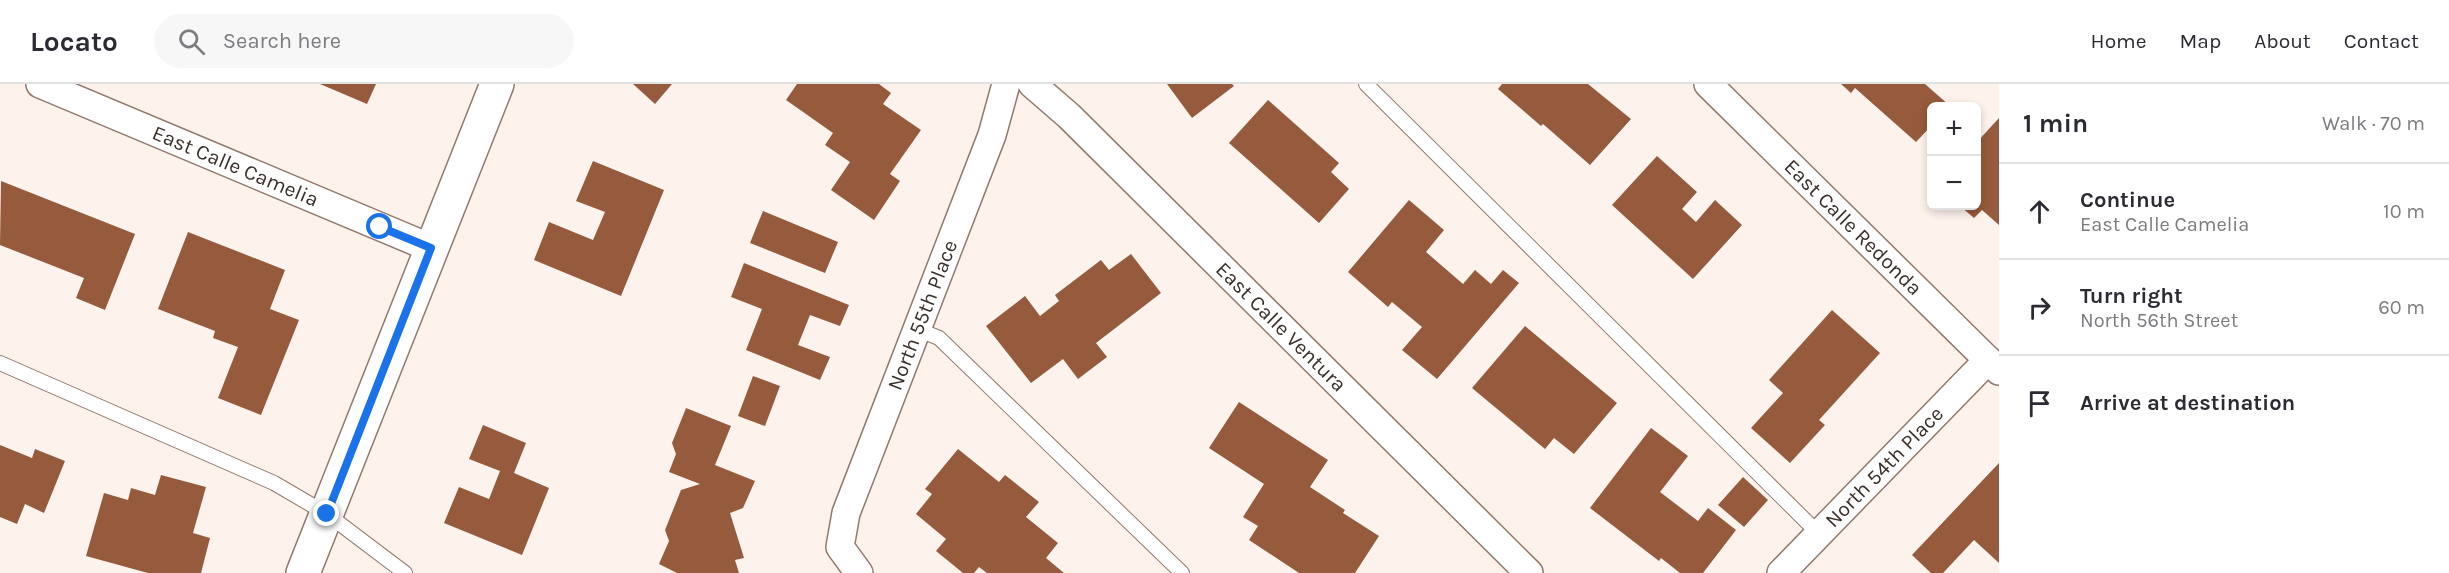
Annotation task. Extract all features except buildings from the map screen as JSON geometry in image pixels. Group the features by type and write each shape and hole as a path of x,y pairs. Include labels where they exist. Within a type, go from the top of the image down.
{"main road":[{"path":"303,573 496,84"}],"street":[{"name":"East Calle Camelia","path":"40,84 431,248"},
{"name":"North 55th Place","path":"859,573 840,548 846,513 992,135 1006,84"},
{"name":"East Calle Ventura","path":"1032,84 1078,124 1528,573"},
{"name":"East Calle Redonda","path":"1708,84 1994,365"},
{"name":"North 54th Place","path":"1781,573 1994,365"}],"lane":[{"path":"1366,84 1819,534"},
{"path":"917,329 939,338 1182,573"},
{"path":"0,363 274,483 327,514 405,573"}],"route":[{"path":"327,514 431,248 380,227"}]}
